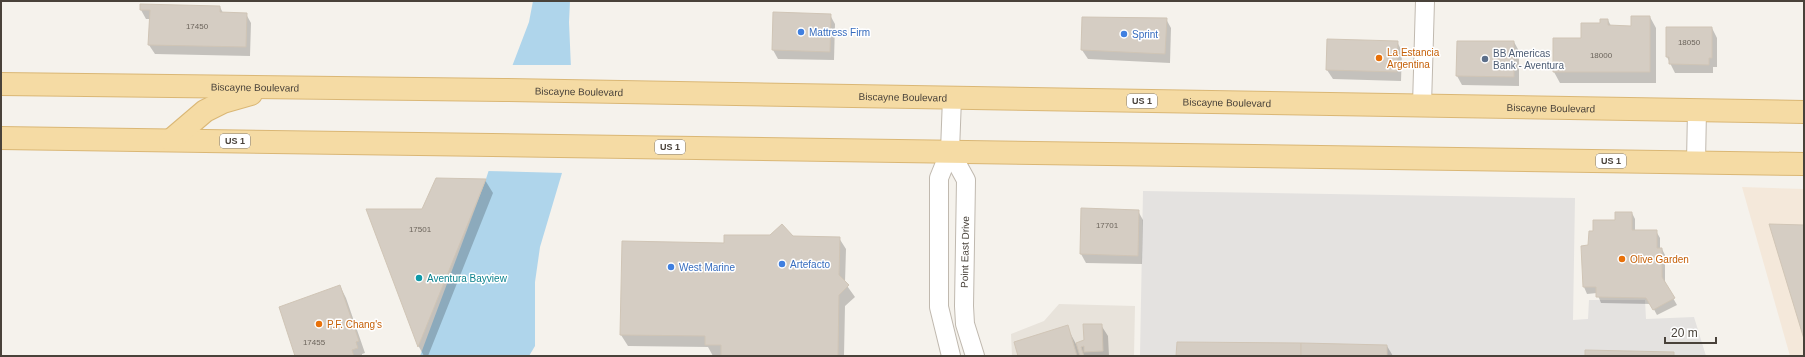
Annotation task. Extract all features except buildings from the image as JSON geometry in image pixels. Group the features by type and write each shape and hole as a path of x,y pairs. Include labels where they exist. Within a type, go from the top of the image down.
{"main road":[{"name":"Biscayne Boulevard","path":"1,84 469,90 1804,112"},
{"path":"171,140 205,111 223,102 269,88"},
{"name":"US 1","path":"1,138 1804,164"}],"street":[{"path":"1422,105 1425,1"},
{"path":"951,356 939,307 939,178 950,151 952,98"},
{"path":"1696,162 1697,110"},
{"name":"Point East Drive","path":"950,151 966,180 964,306 965,324 974,356"}],"shaded area":[{"path":"1742,187 1804,189 1804,356 1790,356"},
{"path":"1143,191 1575,198 1573,320 1588,319 1589,300 1645,300 1646,319 1694,317 1706,356 1674,356 1674,352 1585,350 1585,356 1387,356 1387,345 1177,342 1176,356 1140,356"},
{"path":"1059,304 1135,306 1134,356 1012,356 1011,334 1044,321"}],"water":[{"path":"533,1 570,1 569,22 572,92 570,146 540,247 535,282 535,346 529,356 420,356 485,182 497,145 503,90 529,22"}],"pier":[{"path":"511,65 573,65 574,92 572,146 564,173 487,171 495,145 501,90"}],"place":[{"name":"Mattress Firm","path":"801,32"},
{"name":"Sprint","path":"1124,34"},
{"name":"La Estancia Argentina","path":"1379,58"},
{"name":"BB Americas Bank - Aventura","path":"1485,59"},
{"name":"Olive Garden","path":"1622,259"},
{"name":"Artefacto","path":"782,264"},
{"name":"West Marine","path":"671,267"},
{"name":"Aventura Bayview","path":"419,278"},
{"name":"P.F. Chang's","path":"319,324"}]}
